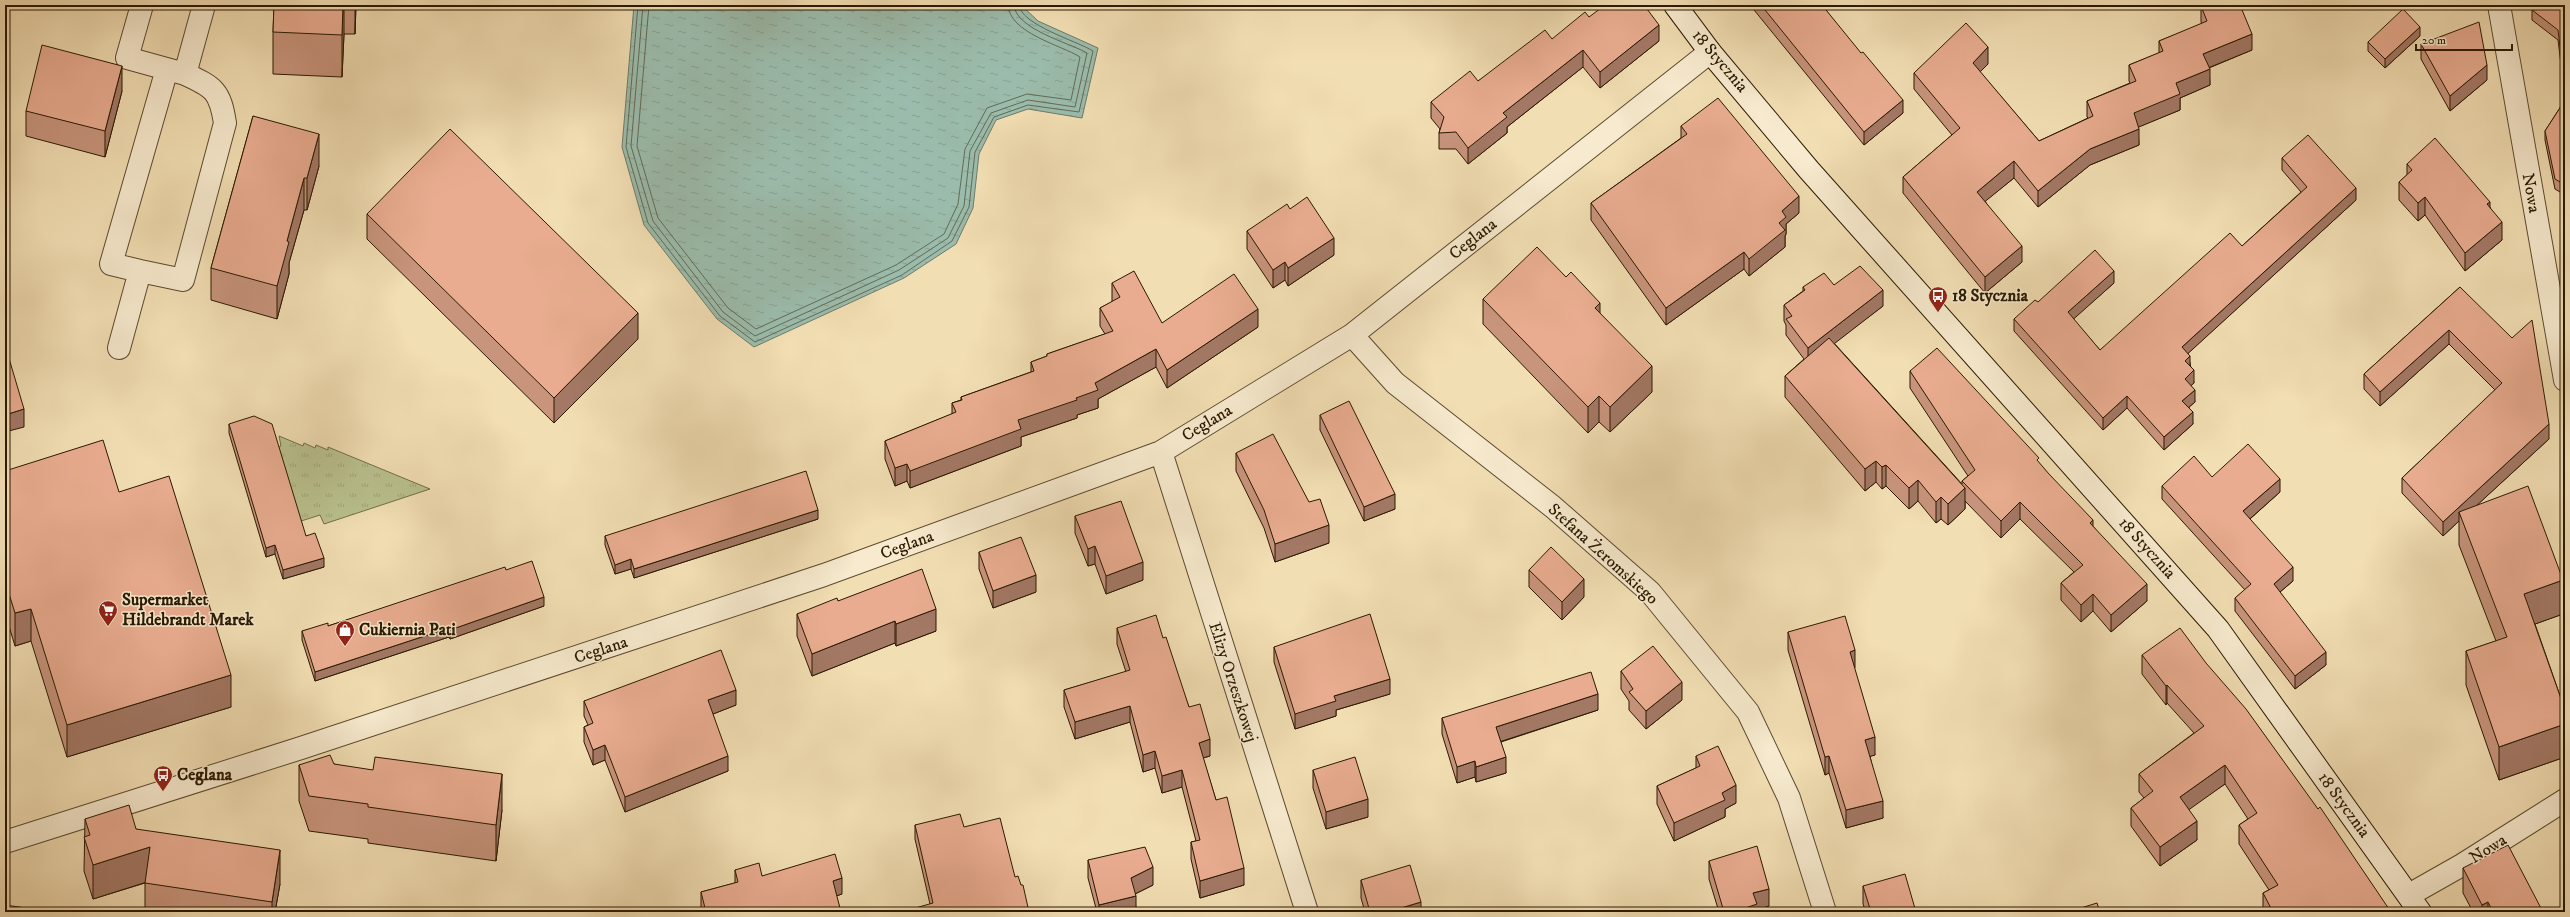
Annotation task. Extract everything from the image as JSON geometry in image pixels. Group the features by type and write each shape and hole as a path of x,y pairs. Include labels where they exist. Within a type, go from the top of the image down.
{"street":[{"path":"142,5 127,58 176,71 207,84 221,100 225,123 183,280 140,272 112,264 176,71 204,5"},
{"name":"18 Stycznia","path":"1675,5 1710,52 1809,170 2218,629 2414,903"},
{"name":"Nowa","path":"2499,5 2565,380"},
{"name":"Ceglana","path":"5,842 315,743 816,578 1161,452 1352,335 1710,52"},
{"path":"119,348 140,272"},
{"name":"Stefana Żeromskiego","path":"1352,335 1395,383 1553,507 1650,592 1748,712 1789,798 1825,912"},
{"name":"Elizy Orzeszkowej","path":"1161,452 1307,912"},
{"name":"Nowa","path":"2414,903 2462,865 2565,800"}],"green space":[{"path":"279,436 303,446 304,443 315,448 316,445 328,450 328,447 430,489 324,524 320,515 298,522 276,448 281,446"}],"water":[{"path":"634,5 1021,5 1038,21 1098,48 1082,118 1028,109 996,120 979,154 973,208 956,244 904,278 754,347 717,319 644,225 622,147"}],"building":[{"path":"274,5 343,5 342,35 273,32"},
{"path":"1605,5 1644,5 1659,25 1600,72 1583,50 1503,113 1507,117 1468,148 1456,132 1439,133 1444,117 1431,102 1470,71 1478,81 1545,30 1552,39 1585,12 1589,17"},
{"path":"1761,5 1822,5 1861,53 1863,52 1903,100 1864,132"},
{"path":"2240,5 2252,34 2203,54 2210,69 2176,83 2180,94 2134,113 2139,129 2090,149 2038,191 2014,161 1977,192 2022,246 1985,277 1903,177 1960,128 1914,73 1966,23 1988,47 1973,63 2039,141 2093,116 2087,101 2136,81 2129,65 2163,51 2159,41 2207,21 2201,6"},
{"path":"2565,6 2565,62 2562,63 2558,30 2532,10"},
{"path":"2403,9 2420,27 2385,59 2368,42"},
{"path":"2479,22 2487,65 2450,96 2421,44"},
{"path":"42,45 122,66 105,131 26,111"},
{"path":"1718,98 1799,196 1782,211 1786,217 1779,223 1785,230 1749,259 1744,252 1666,308 1591,203 1687,134 1681,126"},
{"path":"2565,100 2565,185 2555,179 2545,131"},
{"path":"253,116 319,134 307,178 304,178 287,241 289,242 277,286 211,268"},
{"path":"450,129 638,313 554,398 367,214"},
{"path":"2308,135 2356,188 2182,347 2190,356 2185,361 2194,370 2185,379 2195,390 2182,401 2193,412 2164,437 2127,396 2103,418 2014,319 2035,300 2038,302 2095,250 2114,271 2068,312 2100,350 2230,233 2242,246 2307,187 2282,158"},
{"path":"2435,138 2490,202 2487,204 2502,222 2465,253 2425,197 2418,203 2399,182 2412,170 2407,164"},
{"path":"1307,197 1334,238 1288,268 1285,262 1273,270 1247,231 1287,204 1290,209"},
{"path":"1537,247 1566,277 1571,272 1600,303 1595,308 1652,366 1610,407 1599,396 1588,407 1483,299"},
{"path":"1860,266 1883,290 1808,348 1786,319 1792,316 1784,305 1805,290 1803,287 1824,273 1834,285"},
{"path":"1134,271 1162,323 1234,274 1258,309 1167,370 1156,349 1095,383 1098,390 1076,398 1077,400 1018,420 1021,429 910,471 907,464 895,468 885,441 956,412 952,403 962,400 961,397 1034,371 1031,362 1047,356 1047,354 1113,331 1100,308 1120,297 1112,283"},
{"path":"2460,287 2512,338 2532,320 2549,424 2443,522 2402,478 2502,383 2449,330 2380,392 2364,374"},
{"path":"1829,338 1965,488 1948,504 1941,497 1936,502 1918,480 1909,488 1886,465 1882,467 1876,461 1865,469 1785,376"},
{"path":"1937,348 2039,458 2037,460 2049,474 2093,520 2090,523 2147,584 2111,615 2093,594 2081,605 2061,583 2083,565 2020,502 2001,521 1962,481 1975,470 1910,371"},
{"path":"8,355 24,409 5,415 5,356"},
{"path":"1349,401 1395,494 1364,507 1320,415"},
{"path":"254,416 272,424 306,536 315,533 324,558 283,570 275,545 266,548 229,424"},
{"path":"1273,434 1309,502 1320,499 1329,525 1275,544 1264,510 1236,453"},
{"name":"Supermarket Hildebrandt Marek","path":"103,440 119,492 169,476 231,675 67,725 31,609 15,613 5,581 5,471"},
{"path":"2248,444 2280,479 2243,511 2293,567 2274,584 2326,652 2295,676 2235,598 2251,584 2162,486 2194,456 2212,477"},
{"path":"806,471 818,510 634,569 631,559 615,565 605,536"},
{"path":"2528,486 2563,580 2524,594 2565,710 2565,724 2499,747 2466,651 2507,637 2459,512"},
{"path":"1121,501 1143,562 1106,576 1095,546 1088,549 1075,516"},
{"path":"1021,537 1036,575 993,591 979,552"},
{"path":"1551,547 1584,579 1562,602 1529,570"},
{"path":"532,561 544,597 450,630 449,628 315,672 302,631 328,623 328,626 505,567 506,570"},
{"path":"922,569 936,609 896,624 895,621 812,654 797,614 837,598 838,601"},
{"path":"1370,614 1390,679 1334,696 1336,701 1295,714 1274,647"},
{"path":"1156,615 1163,638 1166,637 1189,707 1200,704 1210,739 1199,743 1216,800 1227,797 1244,868 1200,881 1191,842 1200,840 1182,770 1162,776 1155,751 1143,755 1130,706 1075,722 1064,690 1130,670 1117,628"},
{"path":"1845,616 1855,650 1850,652 1875,737 1865,740 1883,801 1846,810 1829,756 1825,757 1788,632"},
{"path":"2180,628 2206,663 2246,709 2318,809 2320,807 2391,912 2273,912 2263,893 2278,885 2239,825 2257,813 2225,765 2180,797 2197,821 2160,847 2131,808 2153,791 2139,774 2204,726 2167,685 2166,686 2142,655"},
{"path":"1653,646 1682,682 1646,711 1629,692 1633,689 1621,671"},
{"path":"721,650 736,690 708,700 728,756 625,797 605,745 593,750 584,727 593,723 584,701"},
{"path":"1591,672 1598,694 1496,727 1506,757 1476,767 1475,761 1457,767 1442,718"},
{"path":"1718,746 1736,785 1722,793 1725,800 1674,823 1657,786 1700,766 1696,756"},
{"path":"330,755 334,764 373,770 375,757 502,774 496,825 368,807 368,804 309,796 299,765"},
{"path":"1355,757 1368,799 1326,812 1313,770"},
{"path":"129,805 136,829 280,850 272,902 145,883 150,847 93,865 84,837 90,835 85,819"},
{"path":"960,814 964,827 1000,818 1015,877 1018,876 1021,885 1023,885 1029,912 901,912 933,903 915,825"},
{"path":"2508,845 2543,912 2493,912 2488,902 2482,905 2463,868"},
{"path":"1757,846 1769,889 1753,893 1757,904 1734,912 1724,912 1709,861"},
{"path":"1145,847 1153,867 1131,878 1136,896 1099,905 1088,860"},
{"path":"835,854 842,878 833,881 841,912 706,912 701,892 738,882 735,870 759,863 762,876"},
{"path":"1410,865 1421,902 1401,908 1403,912 1370,912 1361,880"},
{"path":"1905,874 1916,912 1871,912 1863,886"},
{"path":"2097,903 2100,912 2068,912"},
{"path":"5,905 55,912 5,912"}],"place":[{"name":"18 Stycznia","path":"1938,313"},
{"name":"Supermarket Hildebrandt Marek","path":"108,627"},
{"name":"Cukiernia Pati","path":"345,647"},
{"name":"Ceglana","path":"163,792"}]}
